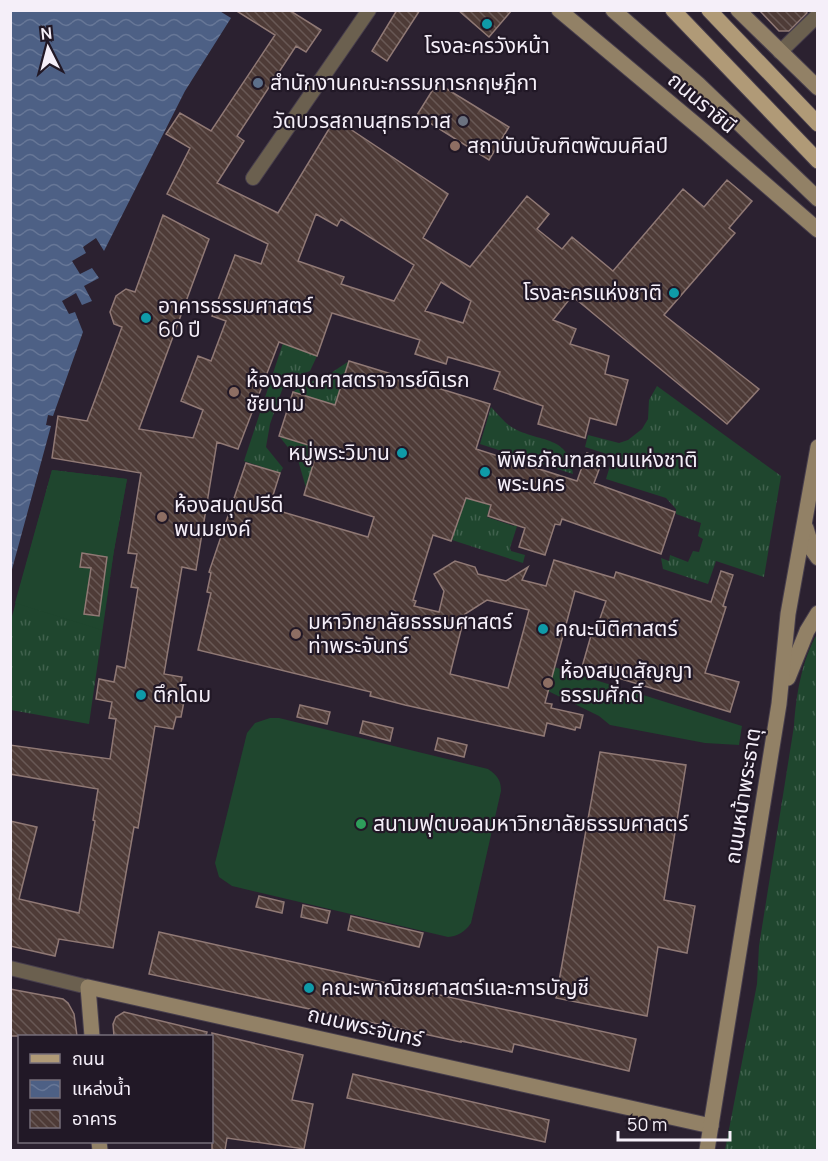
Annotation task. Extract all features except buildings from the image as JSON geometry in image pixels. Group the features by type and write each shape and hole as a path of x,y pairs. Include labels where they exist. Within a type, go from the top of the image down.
{"main road":[{"path":"674,10 818,161"},
{"path":"709,10 818,124"}],"street":[{"path":"253,178 369,10"},
{"name":"ถนนราชินี","path":"558,10 818,230"},
{"name":"ถนนราชินี","path":"613,10 698,84 818,199"},
{"path":"738,10 818,88"},
{"path":"780,52 818,15"},
{"name":"ถนนหน้าพระธาตุ","path":"707,1150 779,704 788,614 818,447"},
{"path":"804,522 813,552 818,558"},
{"path":"779,704 793,661 818,613"},
{"name":"ถนนพระจันทร์","path":"10,968 711,1126"},
{"path":"81,984 92,1035"}],"green space":[{"path":"283,343 317,356 310,371 298,375 288,373 270,424 266,447 283,468 280,473 244,461"},
{"path":"349,361 335,405 293,392 302,385 328,375"},
{"path":"657,386 781,476 764,577 716,561 708,584 663,569 661,558 669,561 670,555 688,562 693,551 699,552 703,539 698,536 701,523 676,514 676,509 666,498 606,479 613,456 585,447 588,435 619,443 628,440 642,429 648,419 649,400"},
{"path":"491,407 512,427 560,446 566,452 573,474 480,444"},
{"path":"279,436 318,448 306,488 298,460"},
{"path":"52,470 127,479 114,550 89,724 11,710 11,620"},
{"path":"52,470 127,479 102,630 15,603"},
{"path":"465,498 490,505 487,517 514,526 518,516 519,520 510,548 511,551 525,555 523,563 452,540"},
{"path":"817,634 817,1150 725,1150 757,984 759,946 798,690 807,655"},
{"path":"554,667 742,726 739,745 705,743 610,725 599,716 548,691"},
{"name":"สนามฟุตบอลมหาวิทยาลัยธรรมศาสตร์","path":"270,718 279,718 488,769 496,776 501,791 471,923 466,929 458,935 448,937 232,886 219,877 215,863 247,733 255,723"}],"water":[{"path":"11,10 218,10 231,18 185,91 104,251 96,238 83,247 86,253 72,261 80,274 92,268 99,278 84,286 92,301 82,305 76,293 62,301 69,314 75,312 83,332 53,416 48,415 46,425 51,426 11,573"}],"place":[{"name":"โรงละครวังหน้า","path":"487,24"},
{"name":"สำนักงานคณะกรรมการกฤษฎีกา","path":"258,83"},
{"name":"วัดบวรสถานสุทธาวาส","path":"463,121"},
{"name":"สถาบันบัณฑิตพัฒนศิลป์","path":"455,146"},
{"name":"โรงละครแห่งชาติ","path":"674,293"},
{"name":"อาคารธรรมศาสตร์ 60 ปี","path":"146,318"},
{"name":"ห้องสมุดศาสตราจารย์ดิเรก ชัยนาม","path":"234,392"},
{"name":"หมู่พระวิมาน","path":"402,453"},
{"name":"พิพิธภัณฑสถานแห่งชาติ พระนคร","path":"485,472"},
{"name":"ห้องสมุดปรีดี พนมยงค์","path":"162,517"},
{"name":"คณะนิติศาสตร์","path":"543,629"},
{"name":"มหาวิทยาลัยธรรมศาสตร์ ท่าพระจันทร์","path":"296,634"},
{"name":"ห้องสมุดสัญญา ธรรมศักดิ์","path":"548,683"},
{"name":"ตึกโดม","path":"141,695"},
{"name":"สนามฟุตบอลมหาวิทยาลัยธรรมศาสตร์","path":"361,824"},
{"name":"คณะพาณิชยศาสตร์และการบัญชี","path":"309,988"}]}
